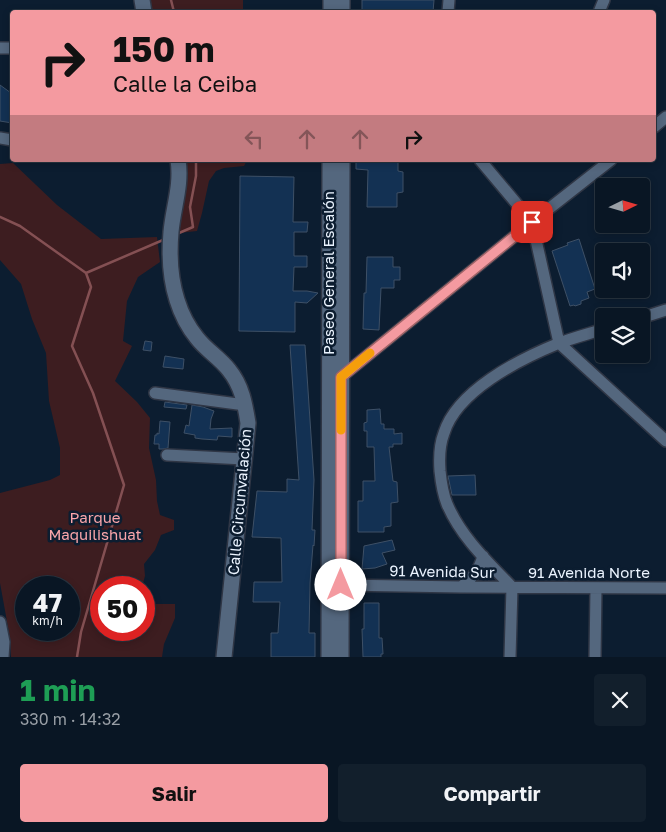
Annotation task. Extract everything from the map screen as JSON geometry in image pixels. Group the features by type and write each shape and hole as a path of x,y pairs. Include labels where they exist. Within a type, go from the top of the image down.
{"main road":[{"name":"Calle Circunvalación","path":"178,162 177,200 171,231 170,259 172,283 178,303 197,338 229,369 241,391 248,424 224,657"},
{"name":"Paseo General Escalón","path":"328,657 330,162"},
{"name":"Paseo General Escalón","path":"341,657 342,162"}],"street":[{"path":"482,162 532,222 558,343 666,441"},
{"path":"341,377 608,162"},
{"path":"650,315 666,310"},
{"path":"510,657 512,587 483,556 460,527 446,503 441,479 439,454 444,432 453,414 468,397 494,377 532,355 558,343 595,332"},
{"path":"155,393 245,405"},
{"path":"167,455 244,459"},
{"path":"460,587 475,574 483,556"},
{"name":"91 Avenida Sur","path":"341,585 512,587"},
{"name":"91 Avenida Norte","path":"512,587 666,588"},
{"path":"595,657 596,588"},
{"path":"0,622 4,642 3,657"}],"green space":[{"path":"149,0 243,0 243,10 151,10"},
{"path":"185,162 246,162 244,166 224,168 216,171 209,181 197,231 179,233 187,180"},
{"name":"Parque Maquilishuat","path":"13,163 57,205 101,239 157,237 160,262 138,277 127,301 123,341 132,346 115,381 137,402 150,418 149,448 156,480 160,515 174,520 174,530 161,535 155,550 144,564 145,576 90,576 90,641 155,641 155,604 175,604 175,618 164,644 162,657 11,657 10,638 0,583 0,493 50,480 60,475 60,448 49,401 46,353 32,319 21,284 0,260 0,164"}],"building":[{"path":"362,0 434,0 433,10 362,10"},
{"path":"0,85 10,92 10,123 0,121"},
{"path":"356,162 398,162 398,171 403,172 403,192 397,193 397,207 367,207 368,170 356,169"},
{"path":"240,176 294,177 293,222 308,222 307,232 294,232 294,256 307,256 307,267 294,267 293,291 318,293 307,303 295,302 295,332 239,331"},
{"path":"579,239 595,289 587,292 589,298 575,306 570,306 552,251 568,245 567,243"},
{"path":"367,257 393,257 393,267 400,267 400,280 394,280 394,288 381,288 379,330 363,329"},
{"path":"145,341 152,342 151,351 143,350"},
{"path":"290,345 305,345 314,480 312,530 315,530 310,583 309,633 315,633 315,657 271,657 271,633 278,633 280,602 253,602 254,582 282,582 281,538 252,537 257,491 287,492 287,479 299,480"},
{"path":"165,356 184,359 183,369 163,367"},
{"path":"165,402 187,405 186,409 164,407"},
{"path":"192,405 214,411 210,429 232,428 232,437 218,436 217,440 202,439 195,438 195,435 184,433 186,425 189,426"},
{"path":"380,409 381,424 384,424 384,429 394,429 394,434 402,433 402,444 393,444 393,447 389,447 393,481 397,482 398,502 391,503 391,526 384,527 384,532 358,532 358,501 363,501 363,481 375,481 374,447 367,447 367,431 364,431 364,423 367,422 367,410"},
{"path":"160,421 170,422 168,448 163,449 159,449 159,444 154,444 155,435 159,434"},
{"path":"475,475 476,495 452,495 448,476"},
{"path":"392,540 395,550 382,553 387,564 375,568 362,569 364,546"},
{"path":"364,603 379,603 379,638 382,638 383,654 381,654 381,657 363,657 362,629 364,629"}],"waterway":[{"path":"171,0 174,10"},
{"path":"179,233 193,227 190,207 196,176 196,162"},
{"path":"0,217 20,226 86,273 91,287 72,346 93,393 124,485 81,632 77,657"},
{"path":"86,273 163,240"}],"slow traffic":[{"path":"341,430 341,377 370,353"}],"route":[{"path":"341,585 341,377 532,222"}]}
